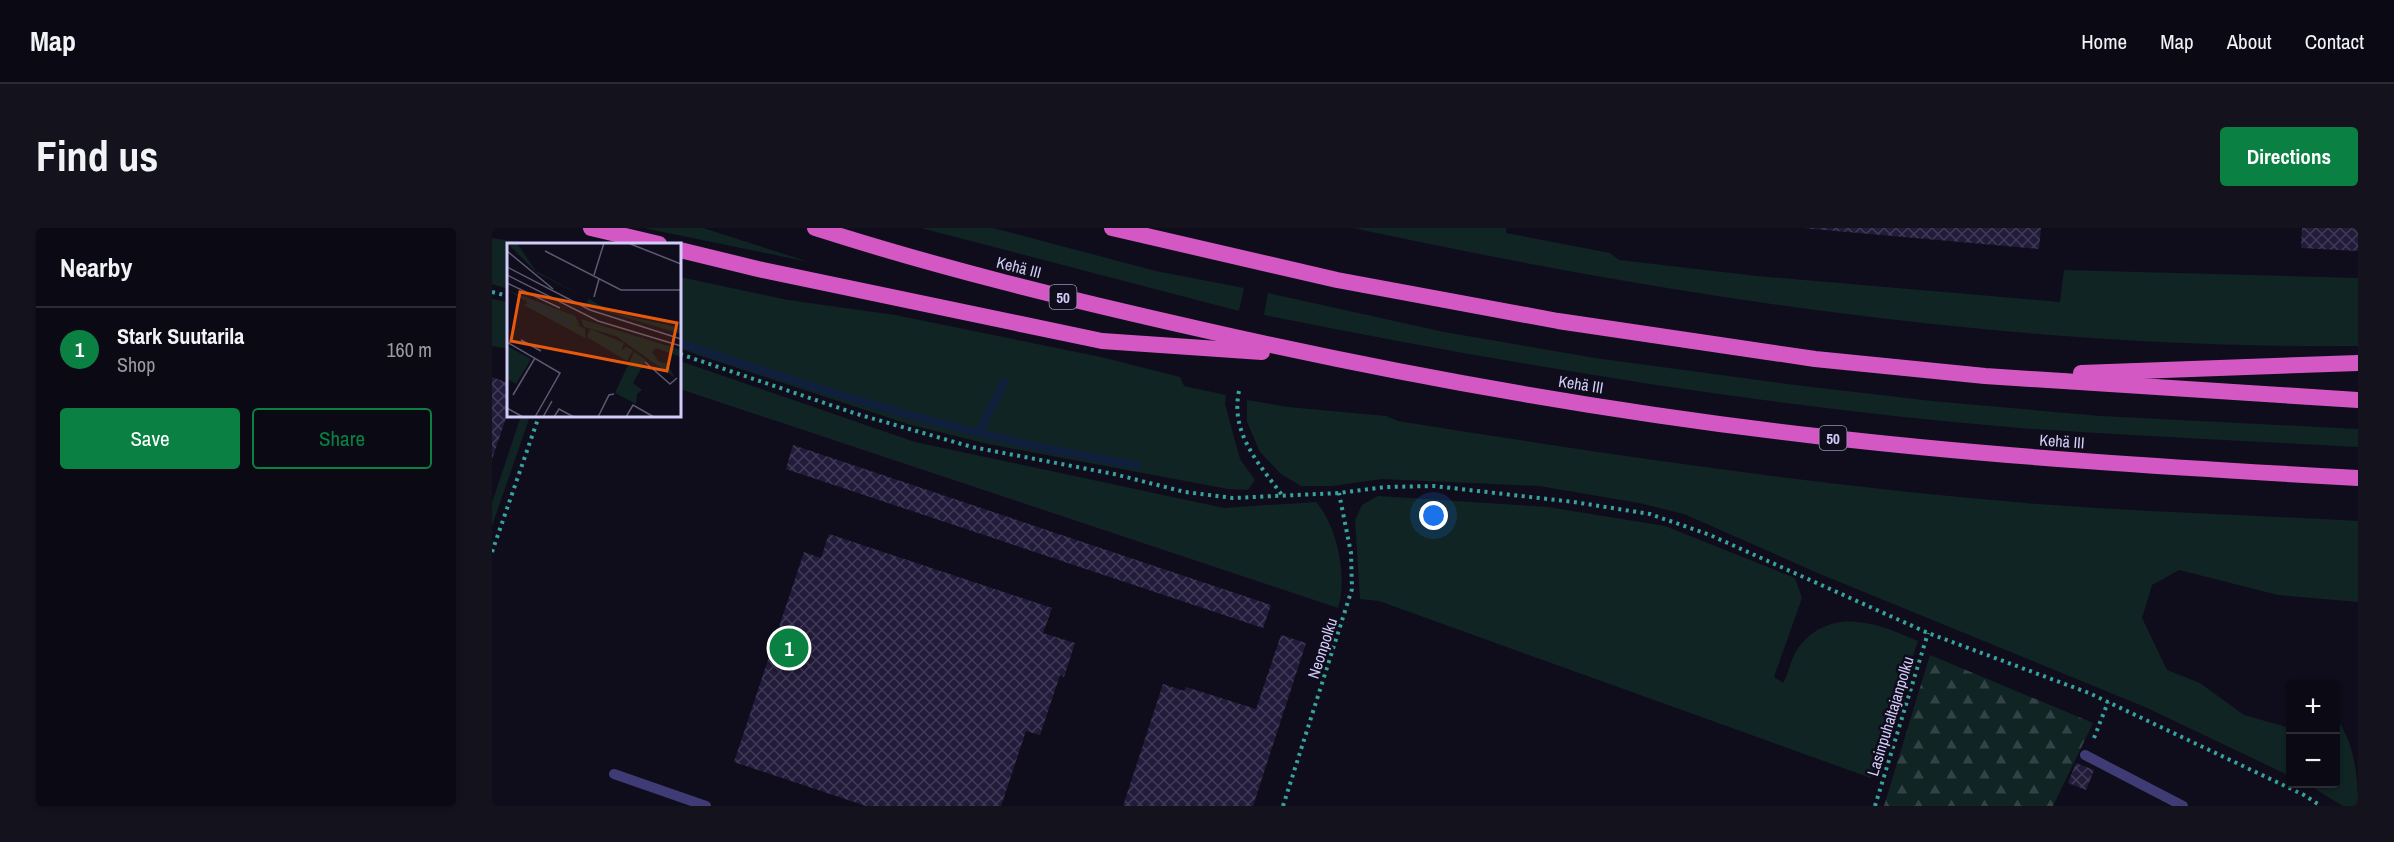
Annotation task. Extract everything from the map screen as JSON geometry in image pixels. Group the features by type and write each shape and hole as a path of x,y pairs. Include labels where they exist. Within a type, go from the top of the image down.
{"highway":[{"path":"591,228 654,243"},
{"name":"Kehä III","path":"814,228 990,279 1314,355 1445,381 1672,418 1982,453 2358,478"},
{"path":"1112,228 1337,280 1558,321 1815,358 1984,376 2358,400"},
{"path":"681,250 1102,341 1314,355"},
{"path":"1984,376 2358,363"}],"lane":[{"path":"2085,755 2182,806"},
{"path":"614,774 684,803 706,806"}],"path":[{"path":"492,292 507,296"},
{"path":"681,354 857,414 972,447 1114,474 1185,492 1233,498 1339,493 1385,487 1434,486 1574,502 1650,514 1710,535 1928,633 2108,702 2304,795 2321,806"},
{"path":"1239,391 1238,414 1247,449 1282,496"},
{"path":"492,552 539,417"},
{"name":"Neonpolku","path":"1283,806 1352,589 1351,553 1339,493"},
{"name":"Lasinpuhaltajanpolku","path":"1875,806 1928,633"},
{"path":"2085,755 2100,727 2108,702"}],"green space":[{"path":"644,228 703,228 809,262"},
{"path":"921,228 993,228 1156,271 1244,288 1239,311"},
{"path":"1353,228 1506,228 1506,233 1610,253 1619,260 1757,276 2060,302 2064,270 2358,278 2358,346 2231,345 2104,339 1978,329 1852,315 1602,277"},
{"path":"492,238 526,243 507,243 507,289 492,284"},
{"path":"681,277 788,300 895,315 1101,357 1180,377 1184,386 1226,395 1225,404 1240,459 1255,480 1248,490 1228,489 988,444 911,425 681,348"},
{"path":"1268,293 1444,332 1595,358 1932,401 2101,416 2358,429 2358,447 2020,428 1830,409 1735,396 1452,351 1264,315"},
{"path":"492,299 507,302 507,349 492,346"},
{"path":"681,361 915,442 1224,508 1316,502 1330,524 1339,552 1342,582 1338,608 681,389"},
{"path":"1247,400 1288,407 1386,416 1398,421 1558,446 1878,489 2078,507 2358,521 2358,602 2278,595 2179,570 2152,585 2142,618 2167,670 2200,683 2244,715 2286,727 2286,774 2145,707 1820,574 1684,514 1639,503 1539,486 1382,479 1332,486 1301,486 1281,474 1260,452 1247,422"},
{"path":"521,417 530,417 492,526 492,503"},
{"path":"1378,496 1548,507 1665,526 1795,578 1802,598 1774,677 1783,683 1798,648 1811,635 1825,626 1840,622 1871,624 1918,641 1871,778 1379,601 1360,599 1355,520 1362,505"},
{"path":"1930,655 2093,723 2053,806 1884,806"},
{"path":"2340,724 2354,759 2358,806 2343,806 2314,788 2340,788"}],"building":[{"path":"1802,228 2041,228 2039,249"},
{"path":"2302,228 2358,228 2358,251 2301,248"},
{"path":"492,377 507,383 507,415 492,459"},
{"path":"793,445 1271,605 1263,628 786,469"},
{"path":"829,534 1052,608 1043,633 1075,643 1064,677 1060,675 1040,735 1026,731 1001,806 866,806 734,762 804,552 821,558"},
{"path":"1281,635 1306,643 1253,806 1123,806 1163,684 1184,691 1186,687 1256,709"},
{"path":"2076,763 2094,770 2086,790 2068,783"}],"waterway":[{"path":"681,343 906,414 1020,443 1137,465"},
{"path":"979,433 1004,382"}],"place":[{"name":"Stark Suutarila","path":"789,648"}]}
